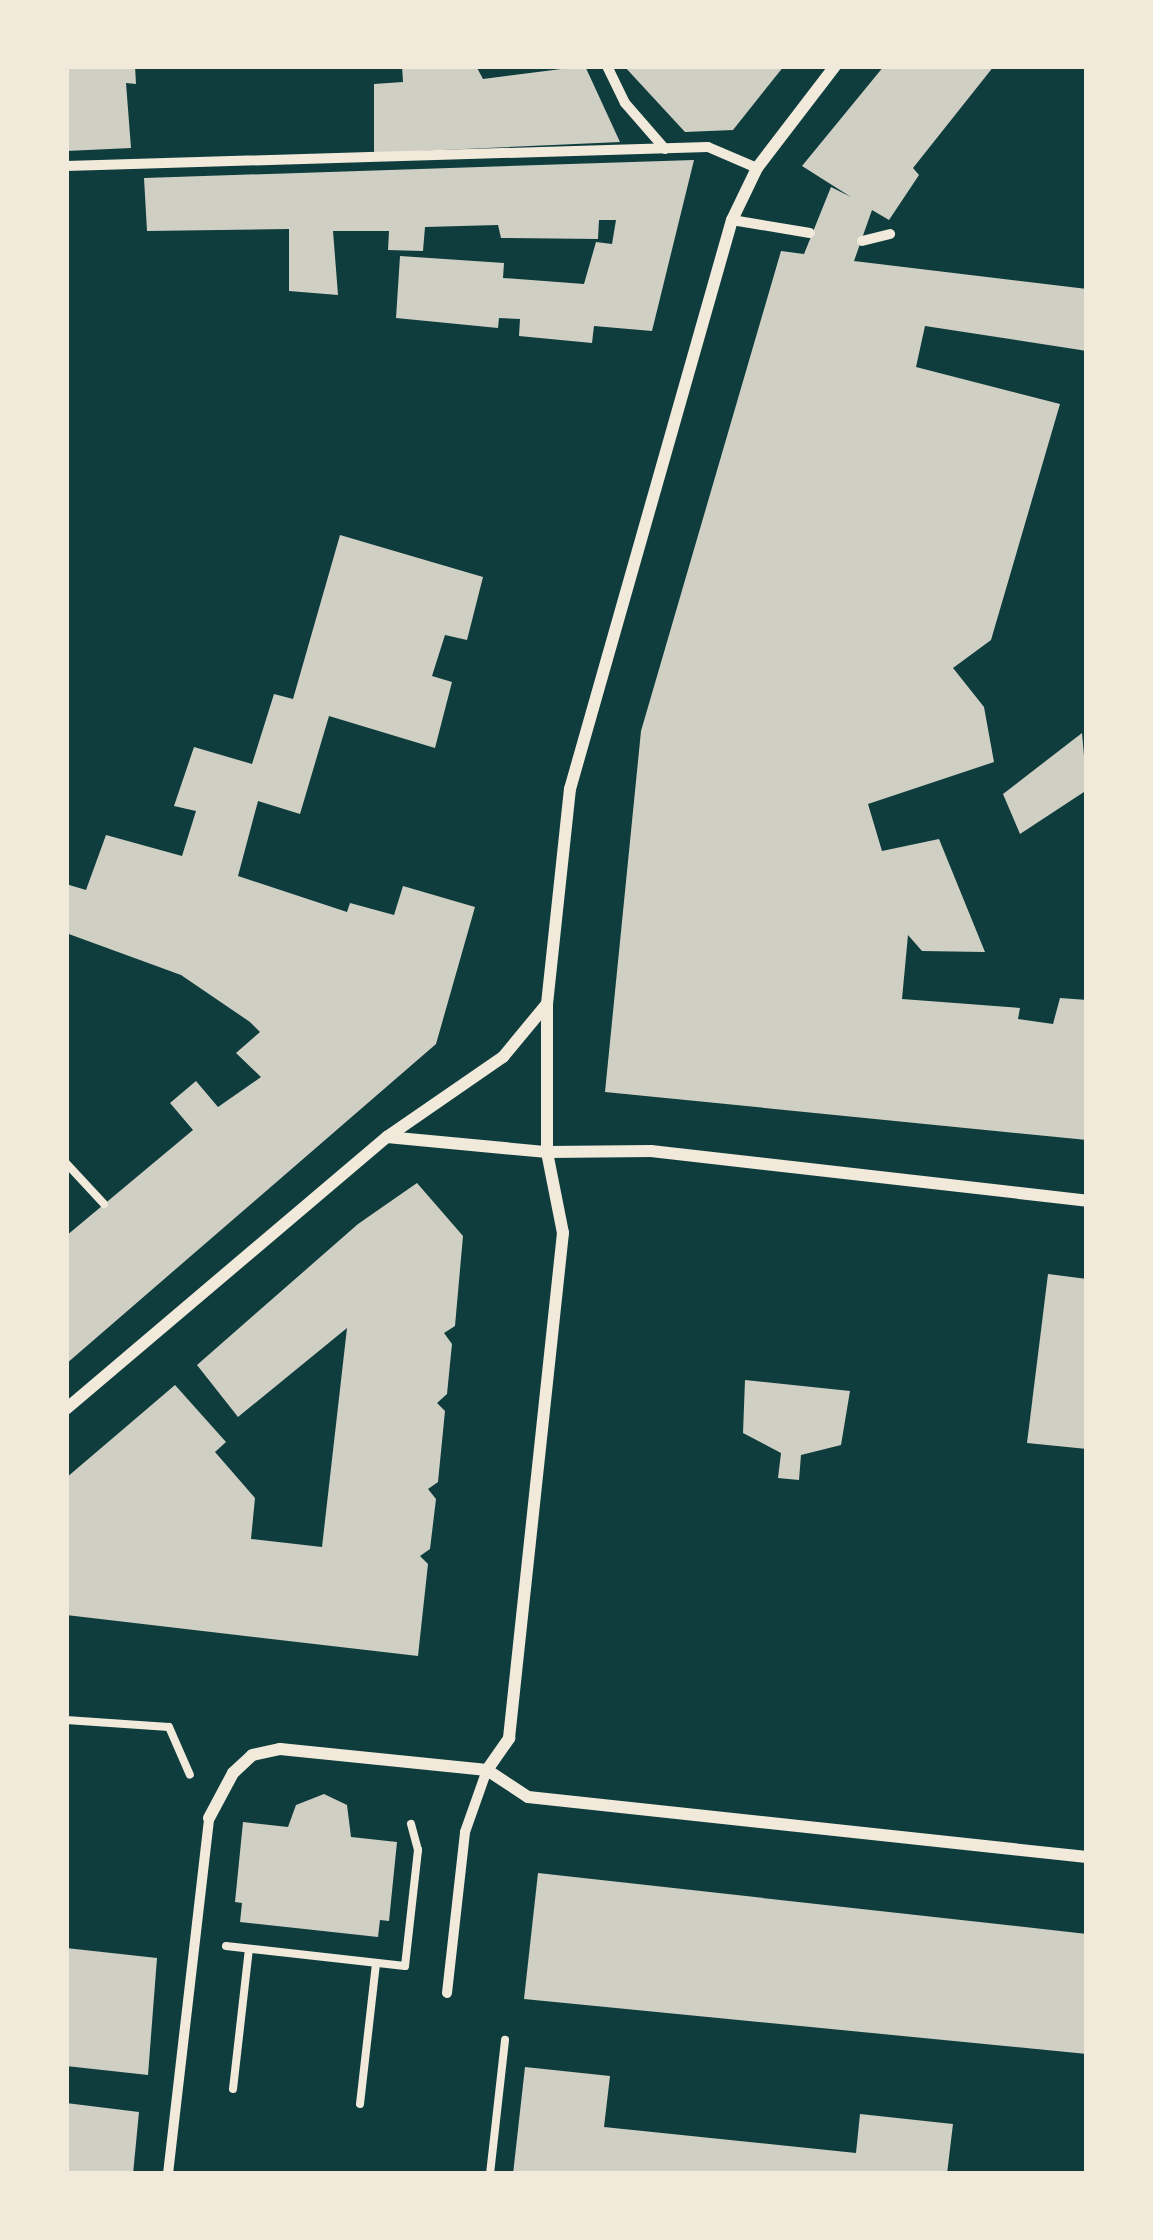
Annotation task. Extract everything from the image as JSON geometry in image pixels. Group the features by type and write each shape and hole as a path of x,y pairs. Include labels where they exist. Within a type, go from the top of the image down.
{"street":[{"path":"607,66 626,104 665,149"},
{"path":"447,1993 465,1832 488,1770 509,1738 563,1232 547,1152 547,1004 570,789 732,220 757,168 835,66"},
{"path":"66,166 708,147 757,168"},
{"path":"732,220 810,233"},
{"path":"862,241 890,234"},
{"path":"66,1409 421,1106 502,1058 547,1004"},
{"path":"387,1137 547,1152 651,1151 1087,1201"},
{"path":"169,2174 209,1818 233,1773 252,1755 280,1749 488,1770 528,1797 1087,1857"}],"path":[{"path":"66,1163 104,1204"},
{"path":"66,1720 169,1727 209,1818"},
{"path":"195,1943 405,1966 418,1850 412,1824"},
{"path":"233,2089 249,1949"},
{"path":"360,2104 376,1963"},
{"path":"490,2174 505,2040"}],"building":[{"path":"66,66 135,66 136,84 126,83 131,148 66,151"},
{"path":"402,66 476,66 483,79 585,66 620,142 374,153 374,84 403,82"},
{"path":"624,66 784,66 733,130 685,132"},
{"path":"884,66 994,66 913,168 919,175 889,220 872,210 854,261 1087,289 1087,351 925,326 916,367 1060,404 991,640 953,668 984,707 994,762 868,804 882,851 939,839 985,952 922,951 908,935 902,999 1020,1008 1018,1019 1053,1024 1060,998 1087,1000 1087,1140 605,1092 641,731 781,251 804,254 831,187 851,197 802,166"},
{"path":"694,160 652,331 594,326 592,343 519,336 520,319 499,318 498,328 396,318 400,256 504,263 503,278 584,284 596,242 612,244 616,220 599,220 598,239 501,238 498,225 425,227 423,251 388,250 389,231 333,231 338,295 289,291 289,229 147,231 144,178"},
{"path":"340,535 483,577 467,640 445,635 432,676 452,682 435,748 329,716 300,814 258,801 238,876 347,912 350,903 394,915 403,886 475,907 436,1044 66,1364 66,1236 193,1130 170,1103 196,1081 218,1107 261,1077 236,1053 260,1032 250,1022 181,975 66,933 66,884 86,890 106,835 182,856 196,811 174,806 194,747 252,764 274,694 293,699"},
{"path":"1082,733 1087,790 1020,834 1003,794"},
{"path":"417,1183 463,1236 455,1326 444,1333 452,1344 447,1394 437,1403 445,1411 438,1482 428,1489 436,1499 430,1549 420,1556 428,1564 418,1656 66,1615 66,1478 175,1385 226,1442 215,1452 255,1498 251,1539 322,1547 347,1328 238,1417 197,1365 358,1224"},
{"path":"1048,1274 1087,1279 1087,1449 1027,1443"},
{"path":"745,1380 850,1391 841,1445 801,1455 799,1480 778,1478 781,1453 743,1433"},
{"path":"324,1794 347,1805 351,1837 397,1842 389,1921 380,1920 378,1937 240,1922 242,1903 235,1902 243,1822 288,1827 296,1805"},
{"path":"538,1873 1087,1934 1087,2054 524,1999"},
{"path":"66,1948 157,1958 148,2075 66,2066"},
{"path":"525,2067 610,2076 604,2127 856,2153 860,2114 953,2124 947,2174 513,2174"},
{"path":"66,2103 139,2112 133,2174 66,2174"}]}
